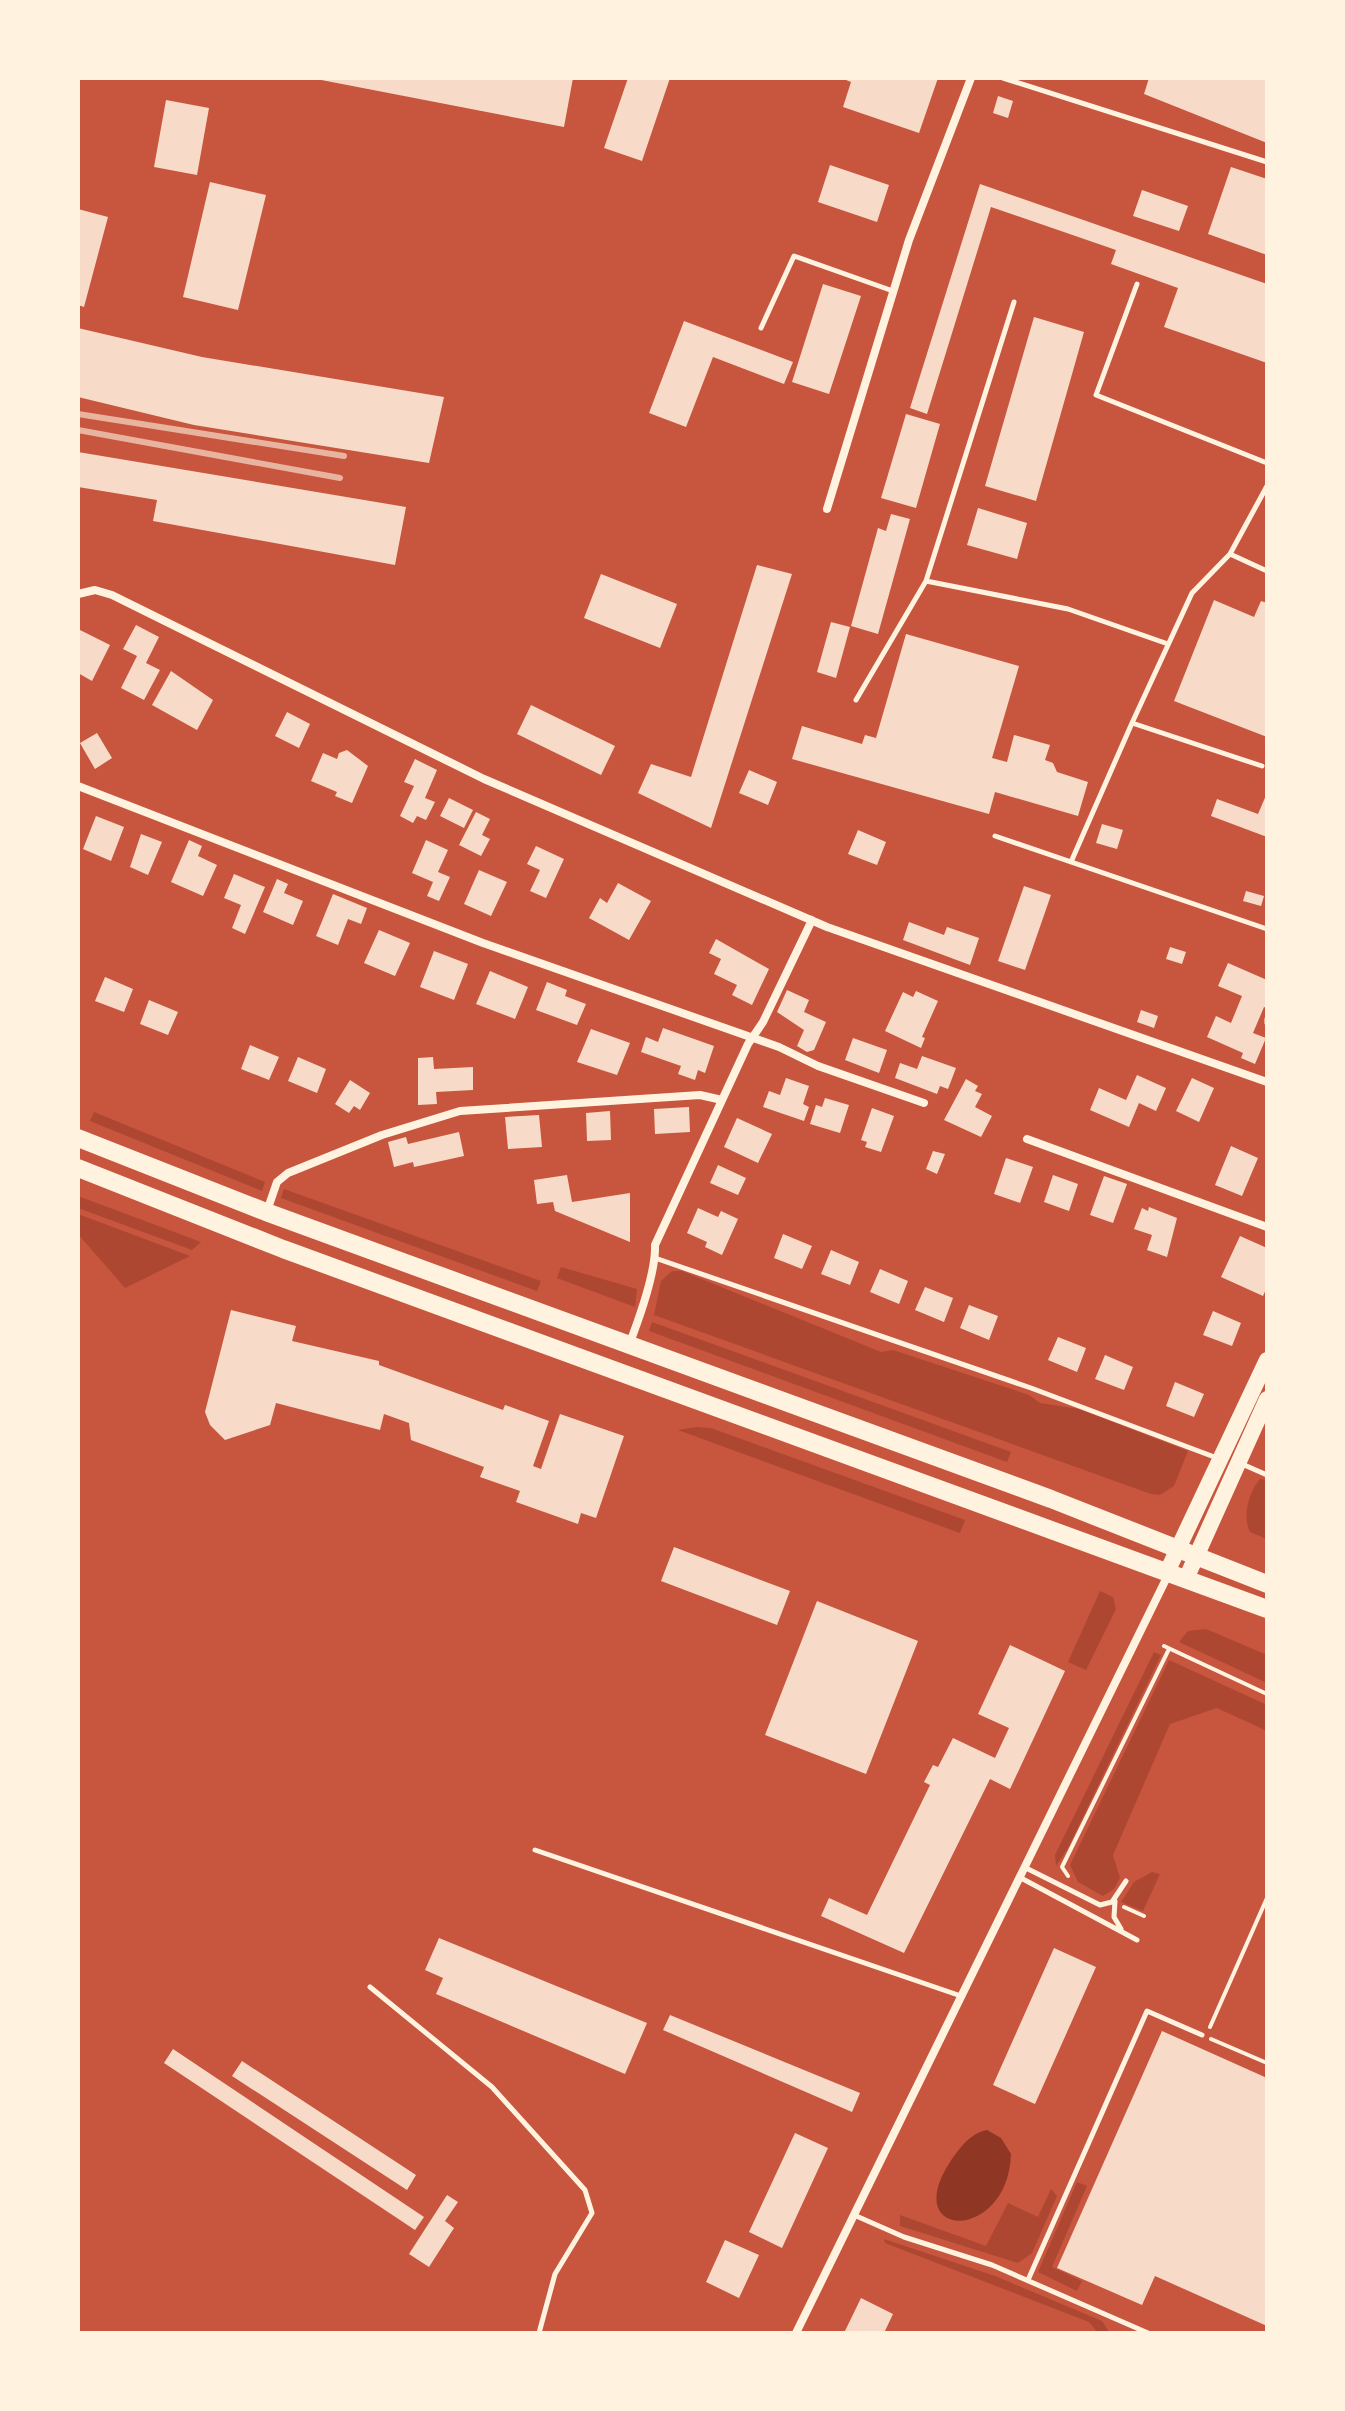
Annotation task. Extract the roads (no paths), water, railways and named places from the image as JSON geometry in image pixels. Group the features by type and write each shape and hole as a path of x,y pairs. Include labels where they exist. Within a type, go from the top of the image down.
{"main road":[{"path":"78,1138 266,1212 1051,1499 1267,1584"},
{"path":"78,1168 283,1249 1267,1609"},
{"path":"1174,1574 1177,1549 1267,1360"},
{"path":"1174,1574 1197,1556 1267,1399"}],"street":[{"path":"827,509 909,240 971,78"},
{"path":"78,594 95,590 112,595 484,779 812,920 1267,1082"},
{"path":"78,786 483,943 753,1037 818,1066 924,1103"},
{"path":"629,1346 655,1258 655,1245 722,1100 812,920"},
{"path":"266,1212 277,1182 288,1173 382,1135 460,1111 700,1095 722,1100"},
{"path":"1027,1139 1267,1227"},
{"path":"796,2333 1174,1574"}],"lane":[{"path":"1003,78 1267,162"},
{"path":"761,328 794,256 893,291"},
{"path":"1137,284 1096,395 1267,463"},
{"path":"856,700 926,581 1014,302"},
{"path":"1071,862 1192,593 1230,554 1267,486"},
{"path":"1230,554 1267,571"},
{"path":"926,581 1068,609 1168,644"},
{"path":"1132,723 1262,766"},
{"path":"995,836 1267,929"},
{"path":"655,1258 1031,1388 1218,1459"},
{"path":"1237,1462 1267,1475"},
{"path":"535,1850 962,1996"},
{"path":"1026,1868 1094,1903 1106,1905 1116,1900"},
{"path":"1021,1878 1137,1940"},
{"path":"1126,1881 1116,1900 1114,1917 1126,1934"},
{"path":"370,1987 492,2087 585,2190 592,2213 555,2274 539,2333"},
{"path":"1028,2280 1147,2011 1202,2035"},
{"path":"853,2214 904,2237 1028,2280 1148,2333"}],"railway":[{"path":"78,414 344,456"},
{"path":"78,430 340,478"}]}
